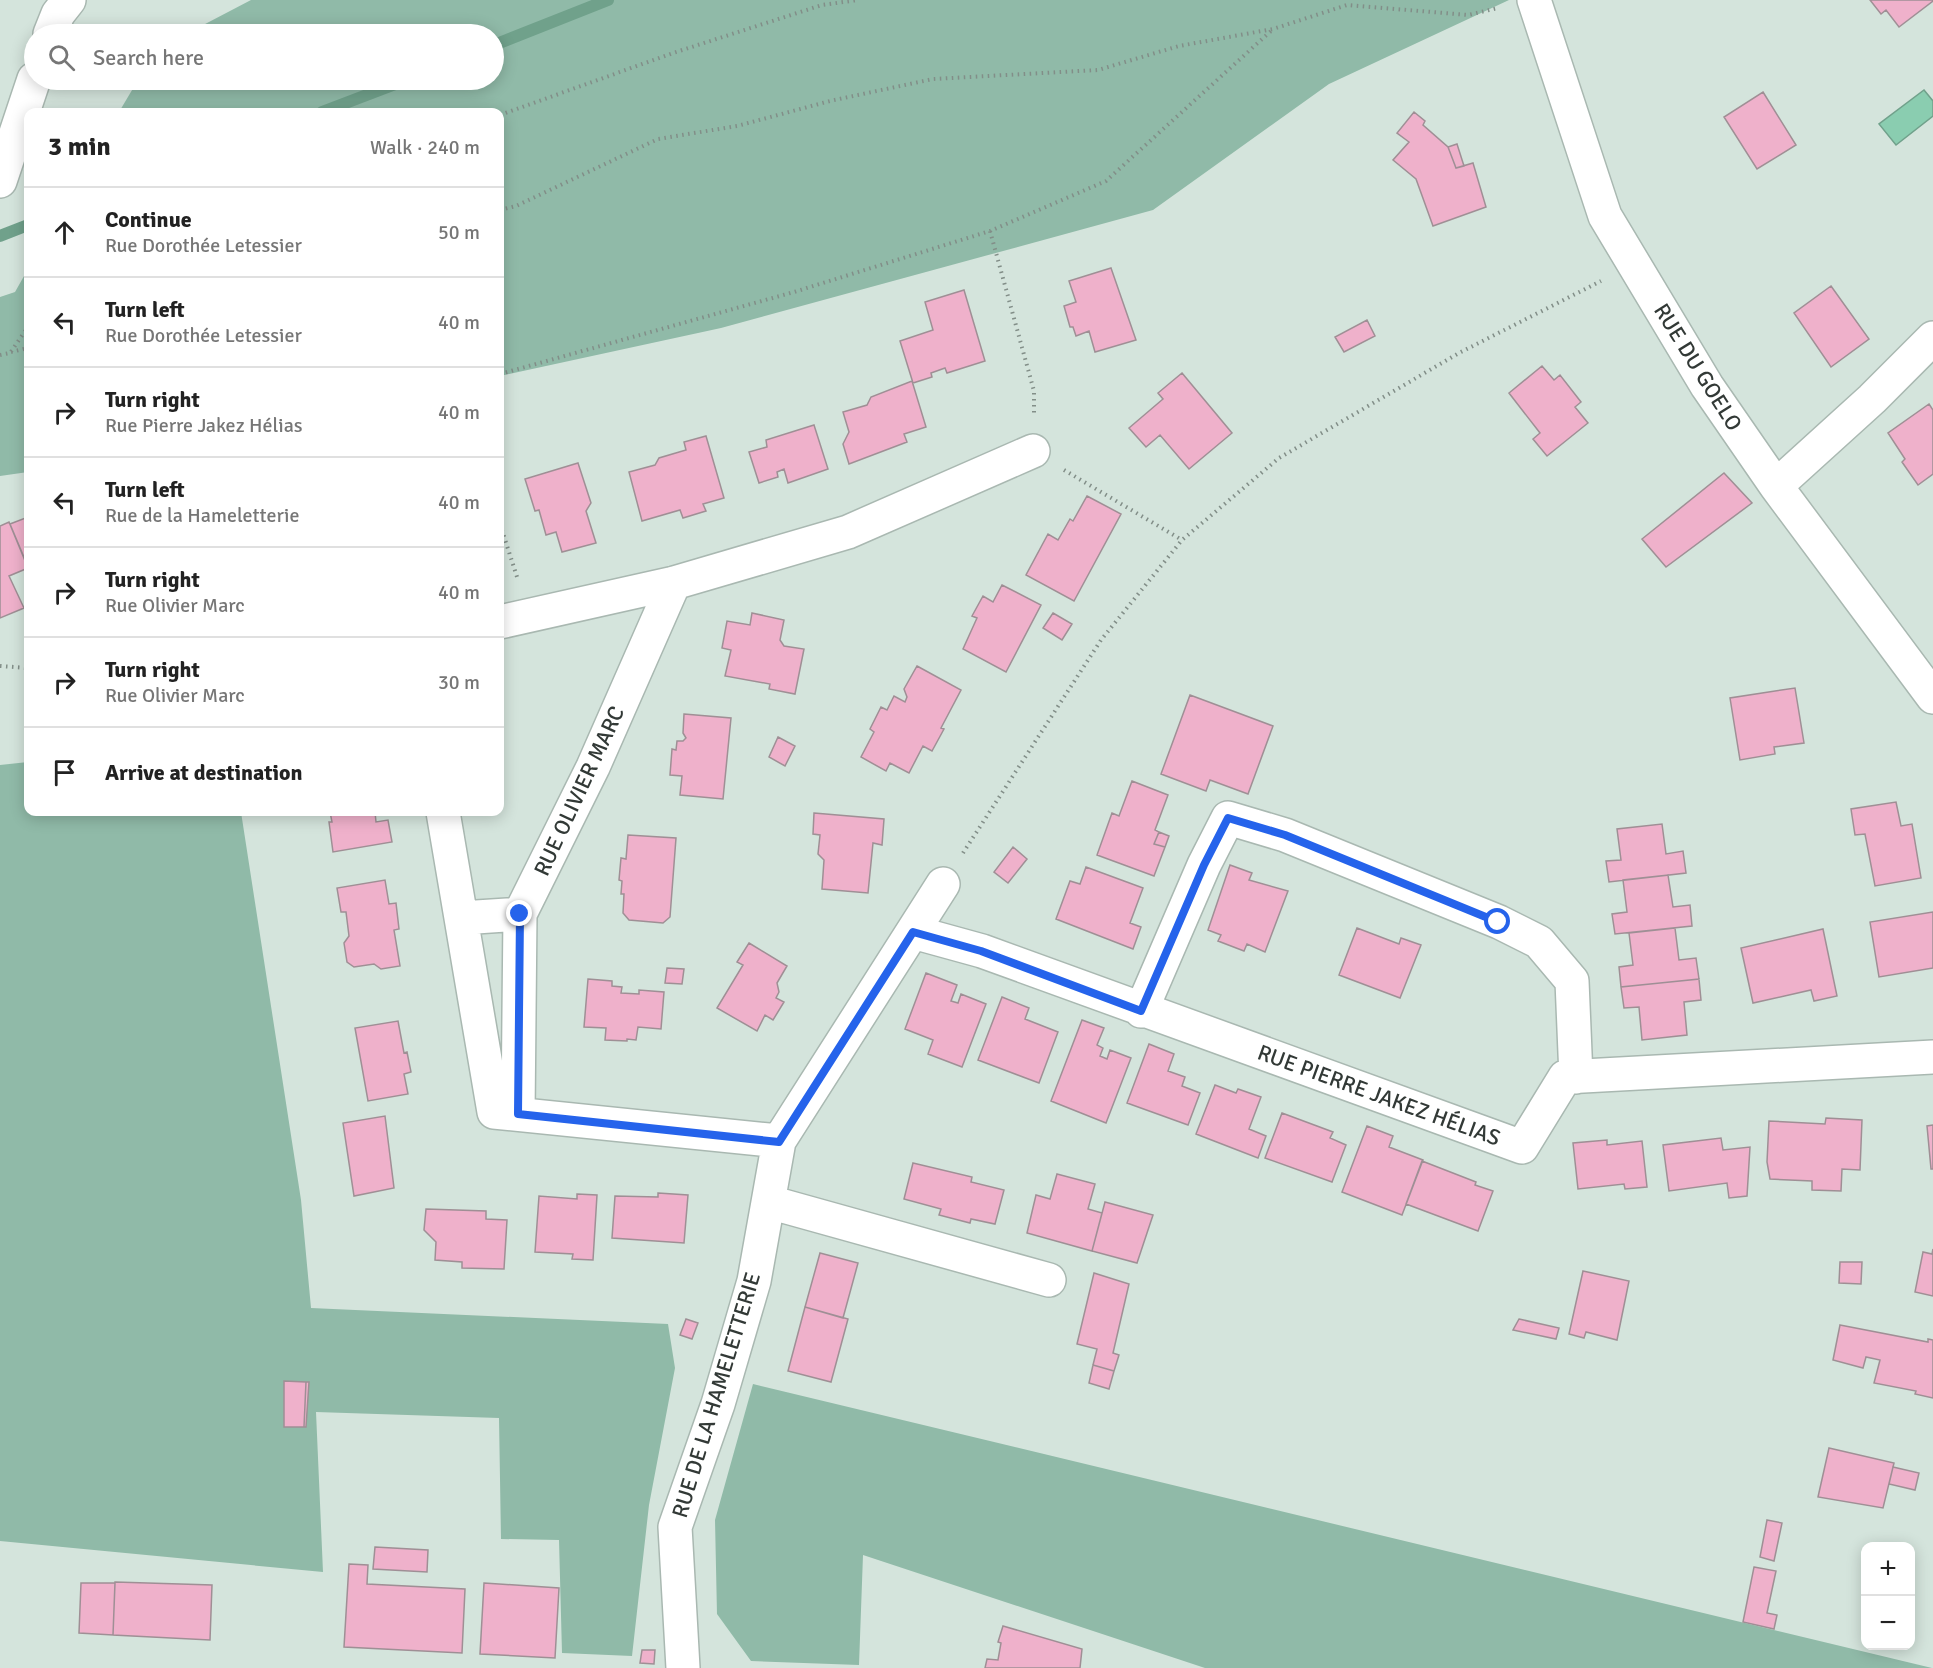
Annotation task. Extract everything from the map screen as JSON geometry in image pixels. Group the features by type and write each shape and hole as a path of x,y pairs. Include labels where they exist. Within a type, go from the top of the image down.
{"street":[{"path":"54,24 58,14 69,0"},
{"name":"RUE DU GOELO","path":"1534,0 1605,216 1707,386 1776,486 1933,697"},
{"path":"24,108 30,90"},
{"path":"0,181 24,109"},
{"path":"1776,486 1872,399 1933,338"},
{"path":"514,618 674,583 848,531 1033,451"},
{"name":"RUE OLIVIER MARC","path":"506,1113 520,914 592,767 674,583"},
{"path":"444,816 461,918 506,1113 779,1142"},
{"path":"1141,1011 1204,865 1228,818 1285,835 1498,922 1539,942 1572,981 1576,1077 1933,1058"},
{"name":"RUE DE LA HAMELETTERIE","path":"683,1668 675,1527 721,1393 753,1281 779,1142 943,884"},
{"path":"461,918 520,914"},
{"name":"RUE PIERRE JAKEZ HÉLIAS","path":"913,932 981,951 1141,1011 1268,1054 1522,1147 1565,1077 1576,1077"},
{"path":"769,1202 1049,1280"}],"path":[{"path":"504,113 673,53 811,9 858,0"},
{"path":"504,209 516,206 658,139 737,126 933,79 1098,70 1179,46 1273,29 1347,5 1468,15 1501,7"},
{"path":"504,373 794,292 990,231 1106,181 1273,29"},
{"path":"990,231 1034,391 1033,451 1182,540"},
{"path":"943,884 1101,640 1182,540 1280,458 1459,353 1634,264"},
{"path":"10,353 24,333"},
{"path":"0,355 24,349"},
{"path":"504,551 514,618"},
{"path":"0,666 24,668"}],"shaded area":[{"path":"251,0 1509,0 1329,84 1153,210 721,328 504,375 504,108 121,108 132,90 504,90 504,24 205,24"},
{"path":"1924,90 1933,101 1933,116 1896,145 1879,124"},
{"path":"24,276 24,473 0,476 0,297 15,292"},
{"path":"24,762 24,816 242,816 301,1200 311,1308 668,1324 675,1368 649,1505 632,1656 562,1653 559,1540 501,1539 499,1418 316,1412 323,1572 0,1541 0,765"},
{"path":"753,1384 1932,1668 1205,1668 863,1555 859,1665 751,1661 717,1614 715,1520"}],"building":[{"path":"1870,0 1933,1 1899,27 1886,10 1881,14"},
{"path":"1763,92 1796,145 1757,169 1724,117"},
{"path":"1414,112 1425,121 1423,125 1448,147 1456,168 1473,163 1486,207 1433,226 1416,179 1393,160 1409,142 1397,133"},
{"path":"1457,144 1464,166 1456,168 1448,147"},
{"path":"1111,268 1136,340 1095,352 1089,331 1076,336 1073,327 1070,327 1064,306 1076,302 1069,281"},
{"path":"1831,286 1869,339 1831,367 1794,313"},
{"path":"964,290 985,361 947,373 945,368 931,373 932,377 913,383 900,341 933,330 925,302"},
{"path":"1367,320 1375,336 1344,352 1335,337"},
{"path":"1542,366 1554,380 1560,375 1581,402 1575,407 1588,423 1547,456 1533,439 1540,433 1509,393"},
{"path":"1182,373 1232,433 1189,469 1160,435 1146,447 1129,428 1163,399 1158,393"},
{"path":"912,381 926,427 904,434 907,442 849,464 843,444 849,432 843,412 867,405 871,397"},
{"path":"1929,404 1933,410 1933,474 1918,485 1902,462 1905,459 1888,433"},
{"path":"814,425 828,469 788,483 784,469 777,472 778,477 759,483 749,452 767,447 766,440"},
{"path":"706,436 724,498 703,504 706,511 683,518 680,510 642,521 629,472 655,465 659,458 686,450 684,442"},
{"path":"578,463 591,503 586,511 596,543 562,552 556,532 546,535 539,510 535,511 525,479"},
{"path":"1724,473 1752,503 1666,567 1642,539"},
{"path":"1087,496 1121,514 1074,601 1026,575 1048,534 1058,540 1070,519 1073,521"},
{"path":"24,519 24,557 10,524"},
{"path":"9,522 24,558 24,570 9,576 24,608 0,618 0,526"},
{"path":"1002,585 1041,605 1006,672 963,649 977,618 972,616 983,596 993,602"},
{"path":"752,613 784,620 780,640 784,646 804,649 795,694 769,689 770,684 725,676 731,650 722,648 727,621 750,625"},
{"path":"1053,613 1072,624 1062,640 1043,628"},
{"path":"917,666 961,690 932,751 923,746 909,773 890,763 886,771 861,757 874,732 870,729 881,707 887,710 894,696 905,702 907,697 904,689"},
{"path":"1795,688 1804,743 1774,747 1775,754 1740,760 1730,698"},
{"path":"1190,695 1273,726 1248,794 1210,780 1206,791 1161,774"},
{"path":"684,714 731,718 723,799 680,795 682,776 670,775 672,749 676,750 677,741 683,741 686,738 683,733"},
{"path":"778,737 795,746 785,766 769,757"},
{"path":"1132,781 1168,795 1155,830 1159,832 1154,844 1165,847 1154,876 1097,855 1112,813 1119,816"},
{"path":"1896,802 1901,826 1912,824 1921,878 1875,886 1865,834 1855,835 1851,809"},
{"path":"814,813 884,819 882,845 873,843 868,893 822,889 824,860 818,854 820,835 813,834"},
{"path":"331,816 375,816 376,822 388,820 392,842 333,852 329,822 332,822"},
{"path":"1662,824 1666,854 1683,851 1686,873 1609,882 1606,861 1621,860 1617,829"},
{"path":"1159,832 1169,836 1165,847 1154,844"},
{"path":"628,835 676,838 670,917 663,923 629,920 623,913 624,894 621,894 622,881 619,880 621,858 626,859"},
{"path":"1013,847 1027,859 1008,883 994,872"},
{"path":"1230,865 1252,873 1249,880 1288,891 1265,952 1247,944 1244,951 1218,941 1221,935 1208,930"},
{"path":"1086,867 1143,888 1130,923 1141,927 1133,949 1056,919 1070,881 1080,884"},
{"path":"1668,875 1673,907 1690,905 1692,926 1615,934 1612,914 1627,912 1623,880"},
{"path":"385,880 389,904 396,903 399,929 394,930 400,966 381,969 374,964 354,967 347,962 344,943 349,936 346,912 341,912 337,888"},
{"path":"1933,912 1933,968 1879,977 1870,922"},
{"path":"1357,928 1399,944 1401,938 1421,945 1400,998 1339,975"},
{"path":"1675,928 1679,960 1696,958 1699,979 1621,987 1619,967 1633,965 1629,933"},
{"path":"1823,929 1837,996 1814,1001 1811,990 1753,1003 1741,948"},
{"path":"749,943 787,966 777,983 779,992 776,998 784,1002 773,1020 765,1015 757,1031 717,1008 743,965 737,962"},
{"path":"667,968 684,969 682,984 665,983"},
{"path":"926,973 957,985 951,1001 958,1003 961,994 986,1004 962,1067 928,1054 933,1040 905,1029"},
{"path":"588,979 612,981 612,986 622,987 621,993 639,994 639,990 664,992 661,1029 638,1027 636,1040 627,1039 627,1041 605,1040 606,1028 584,1027"},
{"path":"1699,979 1701,1000 1684,1002 1687,1035 1642,1040 1639,1007 1624,1008 1621,987"},
{"path":"1002,997 1029,1008 1025,1019 1058,1032 1039,1083 978,1060"},
{"path":"1082,1020 1104,1028 1097,1045 1103,1048 1100,1056 1107,1059 1110,1050 1131,1058 1106,1123 1051,1101"},
{"path":"398,1021 404,1053 407,1052 411,1072 404,1074 408,1094 368,1101 355,1028"},
{"path":"1149,1044 1174,1054 1168,1071 1185,1077 1182,1086 1200,1093 1188,1125 1127,1103"},
{"path":"1215,1085 1236,1093 1238,1089 1261,1097 1249,1129 1266,1136 1258,1158 1196,1134"},
{"path":"1282,1113 1333,1132 1330,1138 1346,1145 1332,1182 1265,1158"},
{"path":"385,1116 394,1188 354,1196 343,1123"},
{"path":"1826,1118 1862,1120 1860,1170 1842,1169 1841,1191 1812,1190 1812,1181 1770,1179 1767,1162 1769,1121 1825,1124"},
{"path":"1933,1125 1933,1169 1931,1169 1927,1126"},
{"path":"1367,1126 1393,1136 1389,1147 1423,1160 1402,1215 1342,1192"},
{"path":"1721,1138 1723,1150 1750,1147 1747,1196 1729,1198 1727,1183 1669,1191 1663,1145"},
{"path":"1607,1140 1607,1145 1642,1141 1647,1187 1625,1189 1624,1184 1578,1189 1573,1143"},
{"path":"1422,1161 1493,1191 1478,1231 1406,1204"},
{"path":"913,1163 972,1177 971,1182 1004,1190 995,1224 971,1219 970,1223 939,1215 941,1209 904,1199"},
{"path":"1057,1174 1095,1184 1088,1209 1102,1213 1092,1251 1027,1233 1036,1195 1050,1199"},
{"path":"658,1193 688,1195 684,1243 612,1238 615,1196 658,1197"},
{"path":"577,1194 597,1195 593,1260 572,1259 573,1254 535,1252 539,1196 577,1199"},
{"path":"1105,1202 1153,1215 1137,1263 1092,1251"},
{"path":"426,1209 486,1211 486,1219 507,1220 504,1269 462,1268 462,1262 435,1260 436,1242 424,1230"},
{"path":"1933,1249 1933,1296 1915,1292 1923,1252 1932,1254"},
{"path":"820,1253 858,1263 843,1318 805,1307"},
{"path":"1840,1262 1862,1262 1861,1284 1839,1283"},
{"path":"1583,1271 1629,1281 1617,1340 1586,1332 1584,1338 1569,1334"},
{"path":"1094,1273 1129,1284 1113,1353 1119,1355 1114,1371 1093,1365 1097,1349 1077,1344"},
{"path":"805,1307 848,1319 831,1382 788,1371"},
{"path":"686,1319 698,1323 692,1339 680,1335"},
{"path":"1519,1319 1559,1328 1556,1339 1513,1330"},
{"path":"1840,1325 1928,1342 1928,1339 1933,1340 1933,1398 1915,1394 1916,1391 1874,1383 1880,1360 1866,1357 1863,1368 1833,1360"},
{"path":"1093,1365 1114,1371 1109,1389 1089,1383"},
{"path":"284,1381 306,1382 304,1427 284,1427"},
{"path":"306,1382 309,1382 306,1427 304,1427"},
{"path":"1829,1448 1894,1463 1883,1508 1818,1497"},
{"path":"1893,1467 1919,1473 1915,1490 1889,1484"},
{"path":"1767,1520 1782,1523 1774,1561 1760,1557"},
{"path":"375,1547 428,1550 427,1572 373,1569"},
{"path":"349,1564 368,1565 367,1584 465,1589 462,1653 344,1647"},
{"path":"1754,1567 1776,1571 1767,1613 1777,1615 1774,1629 1743,1622"},
{"path":"115,1582 212,1585 210,1640 113,1635"},
{"path":"81,1583 115,1583 113,1635 79,1633"},
{"path":"484,1583 559,1588 555,1658 480,1654"},
{"path":"1003,1626 1082,1649 1080,1668 985,1668 987,1659 998,1660 1001,1643 998,1642"},
{"path":"642,1650 655,1650 654,1664 640,1663"}],"waterway":[{"path":"504,41 608,0"},
{"path":"332,108 380,90"},
{"path":"0,236 24,227"}],"route":[{"path":"520,914 518,1114 779,1142 913,932 981,951 1141,1011 1204,865 1228,818 1285,835 1498,922"}]}
